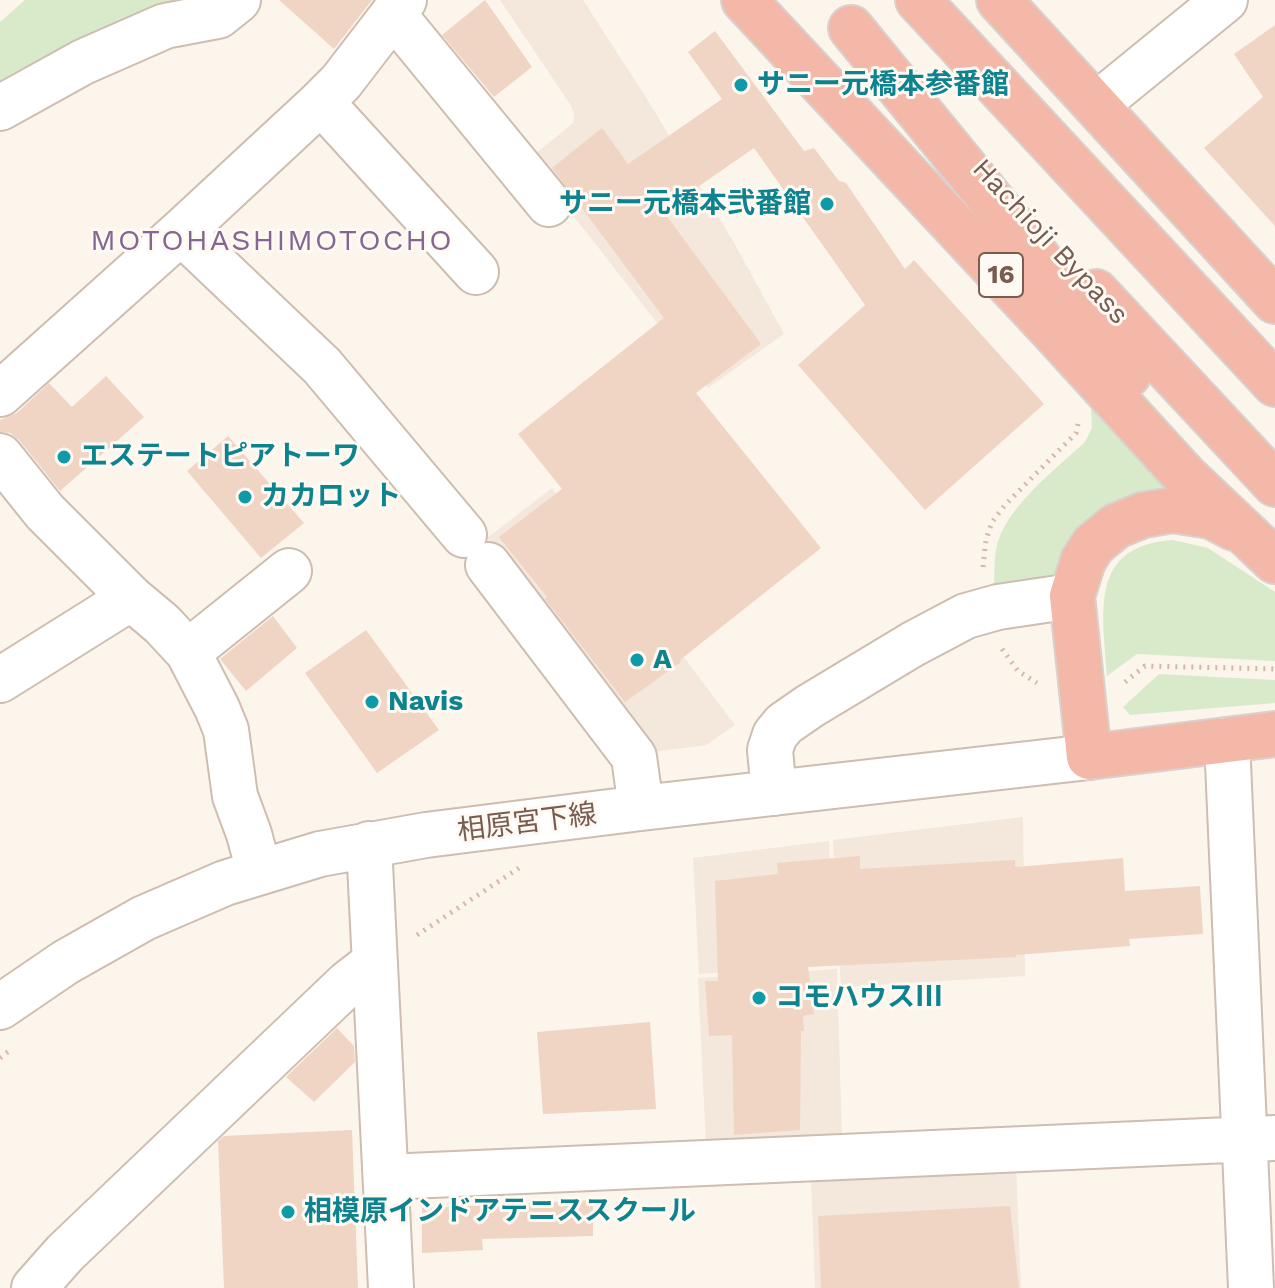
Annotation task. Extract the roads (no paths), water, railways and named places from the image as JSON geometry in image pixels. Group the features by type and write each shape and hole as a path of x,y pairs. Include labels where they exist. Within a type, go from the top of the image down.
{"highway":[{"name":"16","path":"744,0 1185,476 1268,554"},
{"path":"918,0 1275,384"},
{"path":"999,0 1275,301"},
{"name":"16","path":"838,14 1029,246 1195,466 1268,554"},
{"name":"Hachioji Bypass","path":"838,14 1275,484"},
{"path":"1268,554 1236,529 1211,516 1173,510 1143,515 1116,526 1093,545 1083,561 1072,596 1089,757 1275,734"}],"street":[{"path":"0,108 83,62 165,26 218,16 238,0"},
{"path":"1096,105 1225,0"},
{"path":"2,388 181,232 321,102 341,82 398,7 549,204"},
{"path":"321,102 476,272"},
{"path":"181,232 322,366 476,550 634,757 641,808"},
{"path":"0,456 45,512 188,652 226,730 235,796 259,871"},
{"path":"188,652 289,571"},
{"path":"774,793 770,750 775,735 784,724 810,706 966,616 998,607 1072,596"},
{"path":"0,680 131,598"},
{"path":"1227,740 1260,1138 1251,1288"},
{"name":"相原宮下線","path":"0,1007 66,962 144,918 225,883 320,854 426,835 1089,757"},
{"path":"369,844 392,951 386,1177 391,1288"},
{"path":"34,1288 76,1242 348,983 392,951"},
{"path":"386,1177 1260,1138"}],"place":[{"name":"サニー元橋本参番館","path":"741,85"},
{"name":"サニー元橋本弐番館","path":"827,204"},
{"name":"エステートピアトーワ","path":"64,457"},
{"name":"カカロット","path":"245,497"},
{"name":"A","path":"637,660"},
{"name":"Navis","path":"372,702"},
{"name":"コモハウスⅢ","path":"759,998"},
{"name":"相模原インドアテニススクール","path":"288,1212"}],"district":[{"name":"MOTOHASHIMOTOCHO","path":"272,241"}]}
